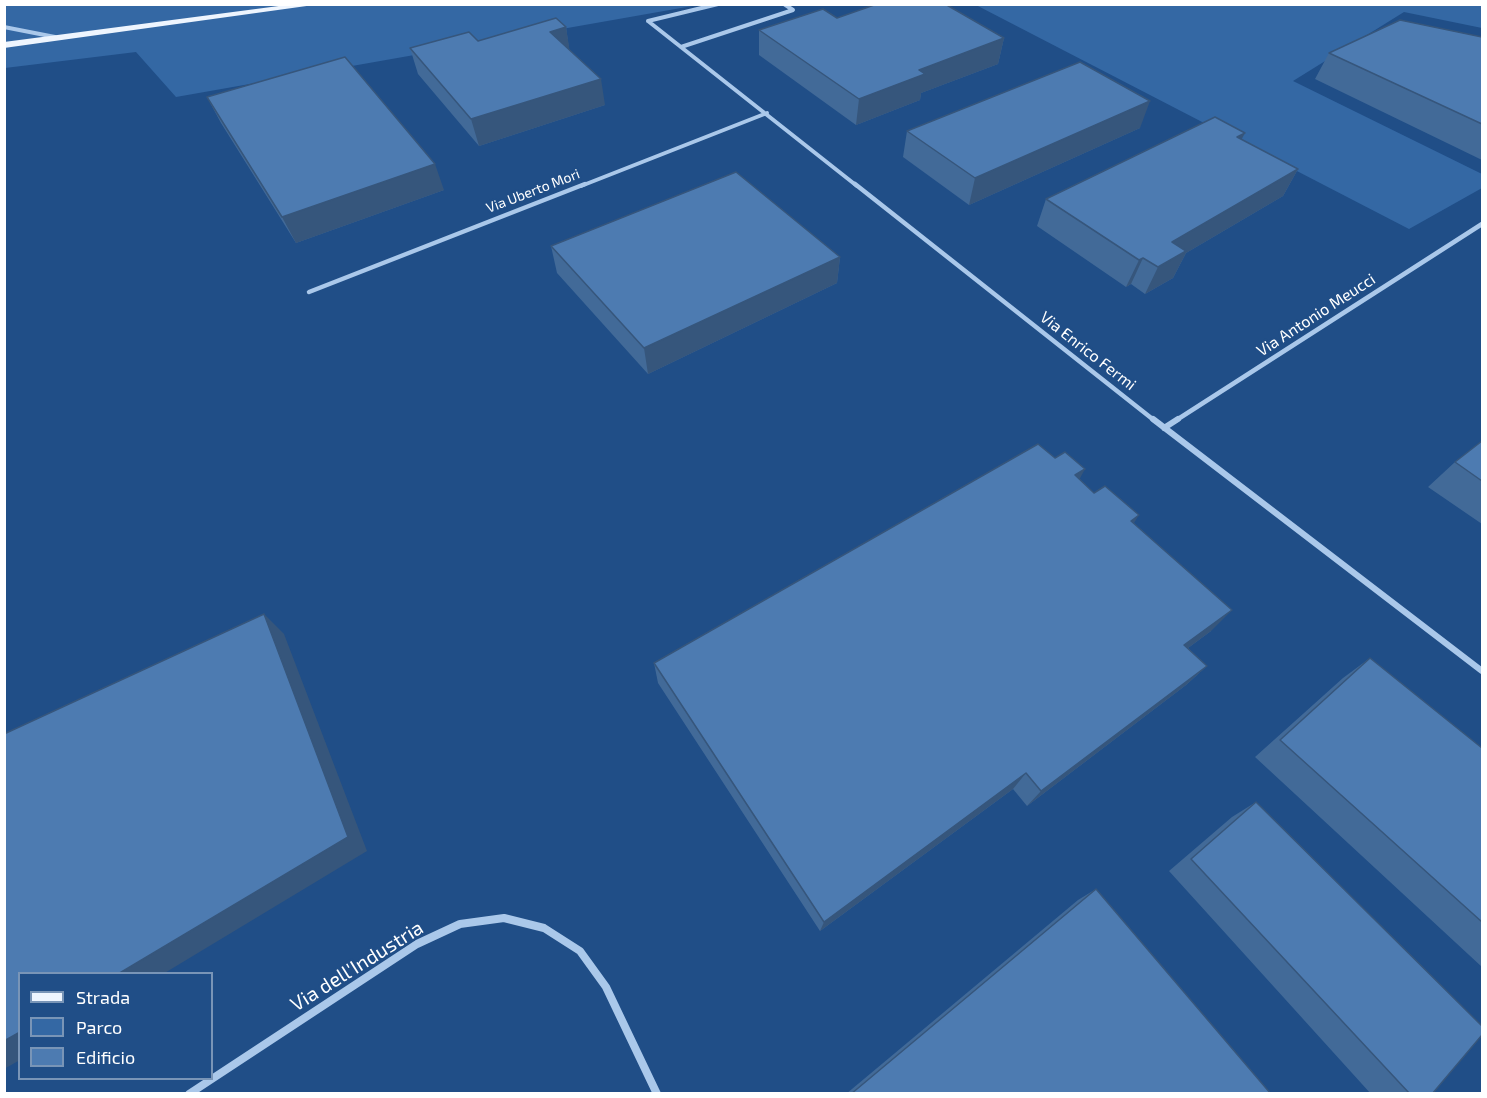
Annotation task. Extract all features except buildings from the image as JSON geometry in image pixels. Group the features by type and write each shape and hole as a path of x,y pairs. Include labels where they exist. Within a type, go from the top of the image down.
{"main road":[{"path":"4,45 316,4"}],"street":[{"name":"Via Enrico Fermi","path":"718,4 648,21 1164,428 1482,671"},
{"path":"681,46 793,10 784,4"},
{"path":"4,27 61,38"},
{"name":"Via Uberto Mori","path":"309,292 767,113"},
{"name":"Via Antonio Meucci","path":"1164,428 1482,224"},
{"name":"Via dell'Industria","path":"213,1078 417,944 460,924 504,918 544,928 580,951 606,987 657,1094"},
{"name":"Via dell'Industria","path":"189,1094 210,1080"}],"green space":[{"path":"4,5 698,5 176,97 136,52 5,68"},
{"path":"976,5 1482,5 1482,28 1404,12 1293,81 1482,174 1482,188 1409,229"}]}
